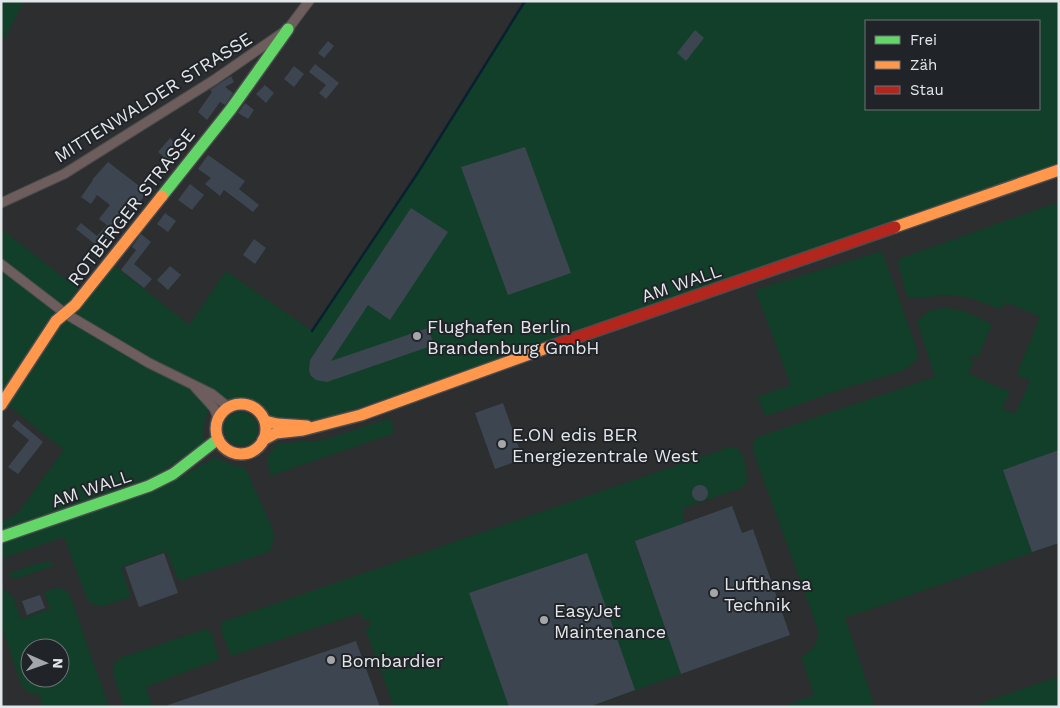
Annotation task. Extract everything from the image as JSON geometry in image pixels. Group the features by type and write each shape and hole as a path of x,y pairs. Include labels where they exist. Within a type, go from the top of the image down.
{"street":[{"name":"MITTENWALDER STRASSE","path":"1,203 64,174 214,80 288,29 309,1"},
{"name":"ROTBERGER STRASSE","path":"1,405 56,321 75,305 231,109 288,29"},
{"name":"AM WALL","path":"264,440 276,433 292,433 338,422 1059,170"},
{"path":"1,264 66,314 132,353 212,394 228,407"},
{"path":"191,384 214,408 218,418 216,432 221,443 235,453 248,453 258,447 264,440 265,421 257,409 248,404 241,403 228,407 218,418"},
{"name":"AM WALL","path":"265,421 313,427"},
{"name":"AM WALL","path":"1,537 149,486 221,443"}],"green space":[{"path":"1,1 24,1 5,38 1,40"},
{"path":"526,1 1059,1 1059,166 321,421 292,422 272,417 264,406 242,401 227,402 208,410 203,430 205,442 157,475 1,532 1,523 17,514 64,450 4,402 1,405 1,229 81,291 114,265 189,325 226,271 312,331 417,174"},
{"path":"1059,202 1059,543 845,618 875,707 782,707 814,695 801,657 814,646 818,630 753,451 755,438 935,377 917,321 928,312 946,308 962,311 992,325 978,357 971,355 969,359 974,361 968,373 1010,392 1002,408 1015,414 1030,381 1017,374 1040,317 1006,302 1001,309 954,295 922,298 907,296 898,263 901,258 906,256"},
{"path":"882,251 918,357 913,364 900,372 851,386 766,416 757,397 791,385 755,290"},
{"path":"241,412 248,413 253,417 257,422 257,436 253,441 248,445 241,446 234,445 229,441 225,436 224,429 225,422 229,417 234,413"},
{"path":"390,418 395,433 270,476 267,456 274,449 275,444 324,440"},
{"path":"736,447 743,458 747,472 747,482 741,488 684,508 683,524 635,542 681,674 589,707 394,707 365,628 371,626 369,619 363,620 360,613 231,656 221,630 222,622 727,448"},
{"path":"215,457 234,466 245,467 274,533 272,548 266,553 179,581 166,551 121,567 131,597 103,606 93,605 87,599 64,537 1,559 1,543 127,501 167,485"},
{"path":"49,562 53,566 15,579 8,574 38,563"},
{"path":"1,587 13,597 21,619 50,609 44,592 58,588 64,590 70,595 109,707 43,707 38,693 32,695 24,688 70,688 70,638 20,638 20,680 1,625"},
{"path":"205,629 212,634 219,659 146,687 152,707 124,707 113,674 113,665 120,658"},
{"path":"1059,676 1059,707 971,707"}],"building":[{"path":"695,30 704,38 686,61 677,53"},
{"path":"328,41 334,46 324,58 318,53"},
{"path":"315,64 339,83 326,99 319,93 326,85 309,72"},
{"path":"294,66 304,74 294,87 284,79"},
{"path":"231,76 234,82 225,87 233,93 225,105 220,102 207,120 198,112 212,92 210,90"},
{"path":"265,85 274,93 266,103 256,94"},
{"path":"245,103 254,110 248,119 238,113"},
{"path":"170,138 181,148 170,162 158,152"},
{"path":"525,147 571,273 508,295 461,167"},
{"path":"208,155 245,181 239,189 259,205 253,212 224,190 220,196 205,184 211,178 198,169"},
{"path":"108,162 147,192 101,249 76,229 81,223 97,236 107,225 99,219 110,205 97,195 91,204 81,197 92,180"},
{"path":"190,184 204,195 192,210 178,200"},
{"path":"411,208 448,232 390,320 368,305 331,361 428,328 434,345 327,382 316,380 311,376 309,370 310,360"},
{"path":"165,213 176,221 168,232 157,224"},
{"path":"141,234 151,242 134,264 152,279 144,288 121,270 136,250 132,247"},
{"path":"254,239 266,248 255,264 243,255"},
{"path":"170,266 181,275 168,290 157,280"},
{"name":"E.ON edis BER Energiezentrale West","path":"503,403 523,459 495,469 475,413"},
{"path":"17,420 43,442 18,474 8,467 29,440 12,426"},
{"path":"1059,450 1059,543 1032,552 1003,470"},
{"path":"700,485 708,493 700,501 692,493"},
{"name":"Lufthansa Technik","path":"732,506 742,533 753,529 790,635 681,674 635,541"},
{"path":"164,553 178,593 139,607 125,567"},
{"name":"EasyJet Maintenance","path":"587,553 635,690 589,707 509,707 469,593"},
{"path":"40,595 45,608 27,615 22,601"},
{"name":"Bombardier","path":"356,641 380,707 168,707 168,705"}],"waterway":[{"path":"312,331 417,174 525,1"}],"traffic: fast":[{"path":"162,196 231,109 288,29"},
{"path":"1,537 149,486 173,474 218,439"}],"traffic: slow":[{"path":"895,227 1059,170"},
{"path":"1,405 56,321 75,305 162,196"},
{"path":"263,440 276,433 303,430 361,415 549,347"},
{"path":"236,404 246,404 259,411 266,424 266,429 266,434 259,447 246,454 236,454 227,450 220,443 216,434 216,424 220,415 227,408 236,404"},
{"path":"265,421 277,424 307,426"}],"traffic: jam":[{"path":"549,347 895,227"}],"place":[{"name":"Flughafen Berlin Brandenburg GmbH","path":"417,336"},
{"name":"E.ON edis BER Energiezentrale West","path":"502,444"},
{"name":"Lufthansa Technik","path":"714,593"},
{"name":"EasyJet Maintenance","path":"544,620"},
{"name":"Bombardier","path":"331,660"}]}
